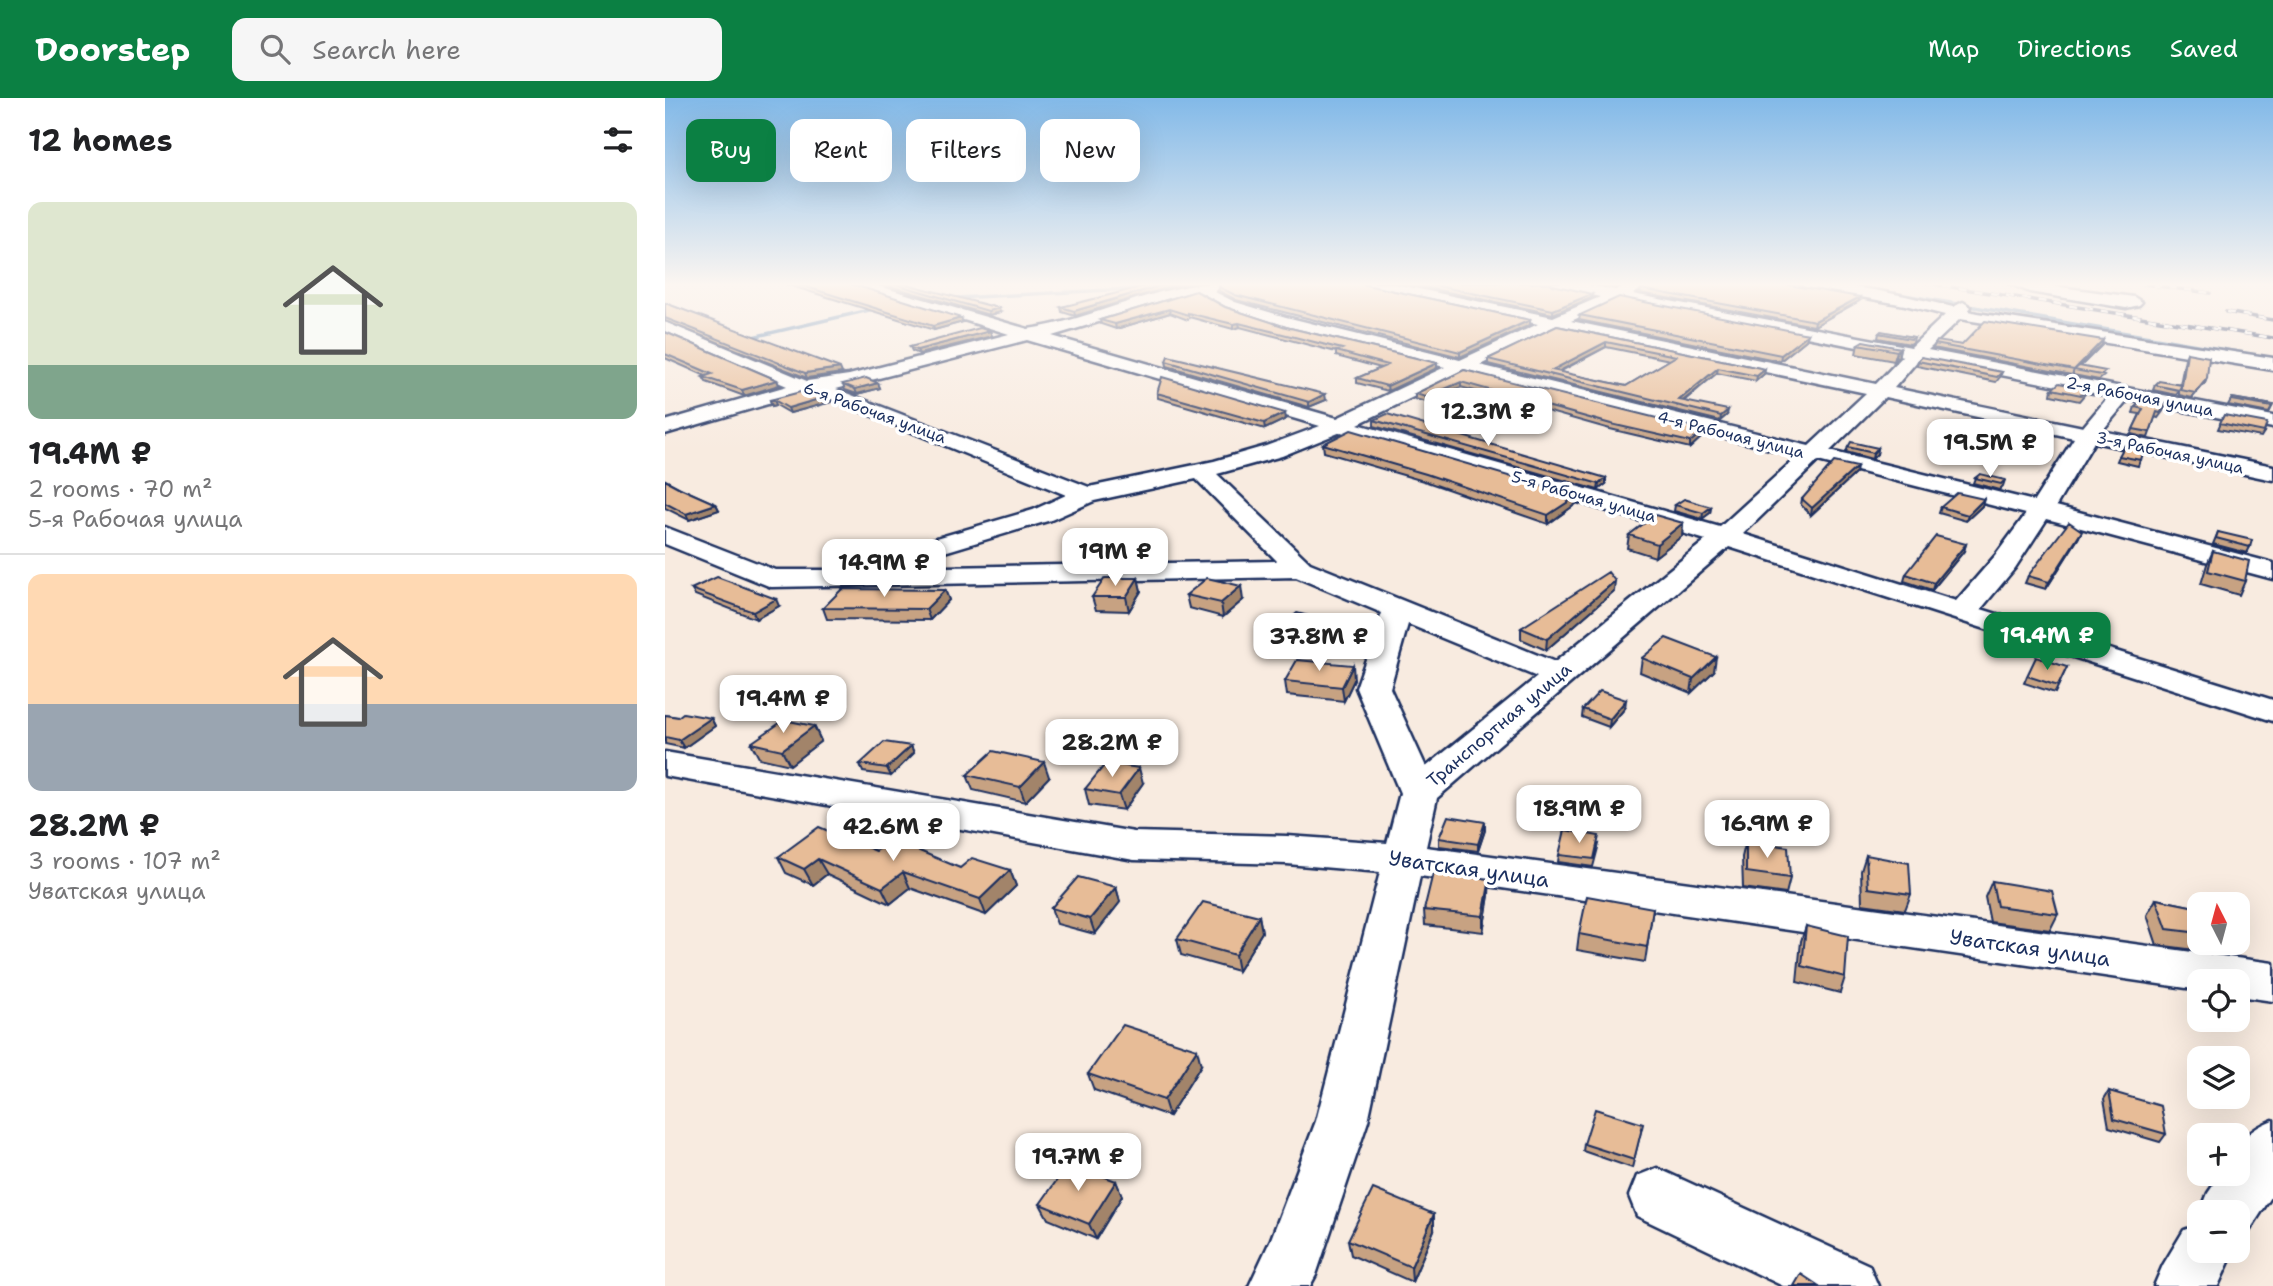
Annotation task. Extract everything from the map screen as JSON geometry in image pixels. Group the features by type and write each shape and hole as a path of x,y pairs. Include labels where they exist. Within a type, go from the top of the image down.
{"street":[{"name":"6-я Рабочая улица","path":"692,338 805,387 838,395 1087,495"},
{"path":"665,428 805,387 850,382 1012,338"},
{"name":"5-я Рабочая улица","path":"1044,338 1725,537 2273,711"},
{"name":"4-я Рабочая улица","path":"1348,338 2041,510 2273,571"},
{"path":"832,577 1042,515 1087,495 1274,451 1326,432 1339,423 1522,338"},
{"name":"3-я Рабочая улица","path":"1634,338 2273,473"},
{"name":"2-я Рабочая улица","path":"1845,338 2273,422"},
{"name":"Транспортная улица","path":"1279,1286 1294,1254 1342,1121 1419,793 1725,537 1811,453 1881,390 1930,338"},
{"path":"2106,338 2273,365"},
{"path":"1962,612 2005,562 2087,435 2123,393"},
{"path":"1200,470 1300,569 1559,675"},
{"path":"665,535 771,579 1300,569"},
{"path":"1398,609 1373,688 1419,793"},
{"name":"Уватская улица","path":"665,764 1134,846 1287,850 1403,859 2273,982"},
{"path":"2236,1200 2273,1146"},
{"path":"1657,1196 1848,1286"},
{"path":"2184,1286 2198,1263"}],"building":[{"path":"665,338 680,338 777,380 742,390 703,377 712,374 665,354"},
{"path":"717,338 760,338 840,368 805,373"},
{"path":"942,338 961,338 917,350 910,347"},
{"path":"1300,338 1334,338 1437,363 1387,386 1357,378 1388,365 1336,351 1342,349"},
{"path":"1406,338 1490,338 1460,352"},
{"path":"1531,338 1617,338 1765,369 1757,376 1718,368 1679,400 1728,410 1721,416 1488,359","holes":["1606,342 1676,356 1626,386 1552,370"]},
{"path":"1698,338 1802,338 1781,355"},
{"path":"1968,338 2103,340 2074,370 1935,344 1937,341 1962,345"},
{"path":"1863,341 1900,348 1897,351 1858,344"},
{"path":"2187,353 2209,357 2207,378 2195,393 2181,390 2181,386 2179,390 2155,385 2159,381 2182,385"},
{"path":"1168,356 1325,394 1309,402 1166,361"},
{"path":"1921,357 2002,372 1997,377 1918,361"},
{"path":"2079,366 2106,371 2101,375 2074,370"},
{"path":"1464,370 1705,430 1690,442 1611,424 1461,382 1426,397 1415,394"},
{"path":"1162,377 1285,413 1264,423 1157,393"},
{"path":"866,378 878,383 855,389 843,384"},
{"path":"2059,383 2087,389 2081,395 2052,389"},
{"path":"804,391 829,396 788,408 770,400"},
{"path":"2232,398 2273,405 2272,407 2231,400"},
{"path":"2142,400 2167,404 2160,413 2157,412 2150,432 2133,429 2143,409 2135,407"},
{"path":"1387,414 1606,478 1599,484 1374,420"},
{"path":"2224,415 2267,423 2264,432 2220,423"},
{"path":"1351,430 1577,496 1548,515 1426,474 1323,444"},
{"path":"1851,442 1878,448 1873,453 1848,447"},
{"path":"2125,445 2144,449 2141,460 2119,456"},
{"path":"1834,462 1857,467 1812,508 1802,499"},
{"path":"1980,474 2005,480 2001,484 1975,478"},
{"path":"665,480 716,504 686,514 665,503"},
{"path":"1957,493 1984,499 1968,515 1941,507"},
{"path":"1684,499 1711,507 1703,513 1675,505"},
{"path":"1655,515 1683,523 1657,544 1629,535"},
{"path":"2069,522 2082,531 2049,582 2028,576"},
{"path":"2218,532 2252,540 2250,547 2216,538"},
{"path":"1936,536 1966,544 1934,583 1906,574"},
{"path":"2213,551 2249,561 2245,581 2208,571"},
{"path":"1608,572 1615,581 1547,639 1521,628"},
{"path":"717,577 776,599 753,612 691,589"},
{"path":"1105,578 1138,578 1126,597 1092,597"},
{"path":"1207,578 1241,586 1221,603 1186,595"},
{"path":"842,589 945,590 926,609 823,608"},
{"path":"1297,613 1339,624 1320,641 1278,629"},
{"path":"1666,638 1716,657 1693,679 1642,658"},
{"path":"2036,657 2067,667 2058,686 2027,676"},
{"path":"1297,660 1353,665 1342,687 1285,681"},
{"path":"1600,691 1626,700 1610,719 1583,709"},
{"path":"683,713 711,718 679,740 665,737 665,715 678,717"},
{"path":"784,720 814,726 782,750 751,743"},
{"path":"884,742 911,746 887,768 860,764"},
{"path":"993,751 1044,762 1020,787 967,775"},
{"path":"1106,763 1139,768 1119,795 1085,789"},
{"path":"1448,816 1485,822 1478,844 1439,838"},
{"path":"819,827 876,851 891,839 960,868 972,858 1010,870 980,899 903,872 882,888 818,859 804,869 778,857"},
{"path":"1565,830 1599,836 1594,859 1559,855"},
{"path":"1746,841 1788,847 1790,878 1746,872"},
{"path":"1866,855 1909,863 1911,894 1868,888"},
{"path":"1433,873 1490,879 1483,916 1424,910"},
{"path":"1078,877 1116,887 1090,919 1051,908"},
{"path":"1992,881 2052,891 2058,914 1997,906"},
{"path":"1587,896 1653,908 1647,947 1579,934"},
{"path":"2156,899 2187,905 2187,931 2167,929"},
{"path":"1203,902 1259,916 1235,955 1177,939"},
{"path":"1806,926 1848,936 1845,977 1802,966"},
{"path":"1123,1025 1197,1049 1164,1100 1088,1074"},
{"path":"2109,1091 2161,1106 2166,1134 2114,1119"},
{"path":"1595,1109 1643,1124 1634,1160 1584,1144"},
{"path":"1069,1163 1116,1181 1089,1224 1040,1204"},
{"path":"1373,1189 1434,1214 1411,1267 1348,1240"},
{"path":"1801,1274 1819,1286 1794,1286"}],"waterway":[{"path":"2159,338 2273,358"}]}
